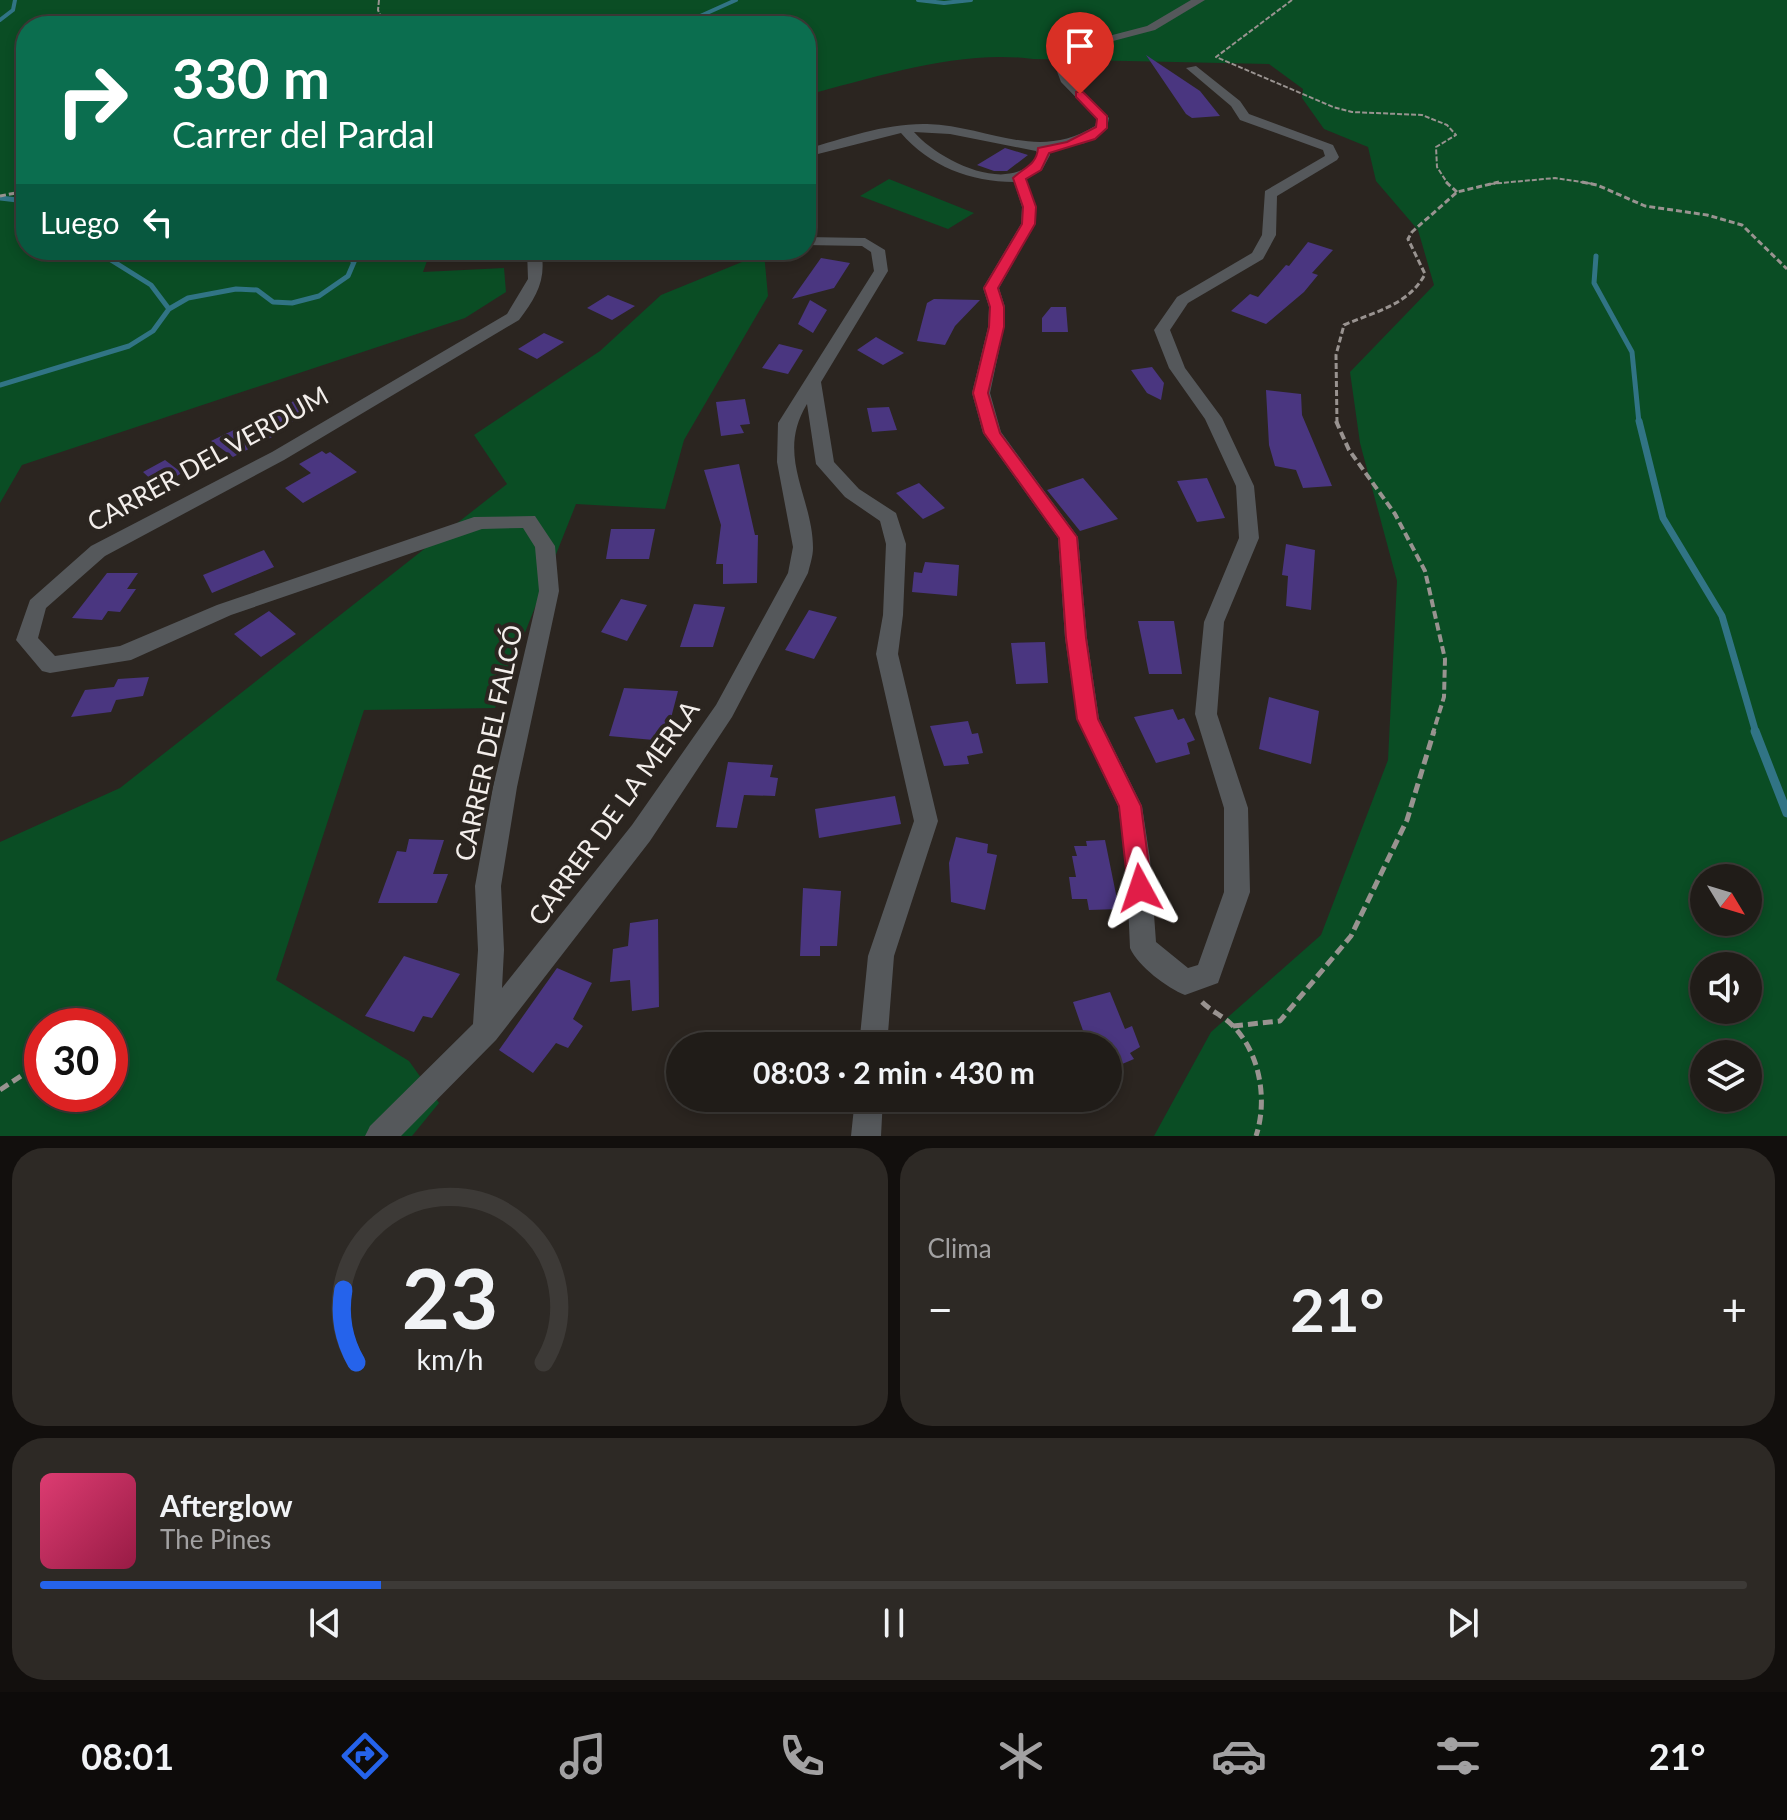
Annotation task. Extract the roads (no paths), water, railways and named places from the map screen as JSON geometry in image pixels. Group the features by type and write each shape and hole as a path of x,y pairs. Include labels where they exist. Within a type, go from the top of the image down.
{"street":[{"path":"816,151 904,129 962,132 1043,152 1091,137 1101,128 1103,118 1065,80 1056,60 1071,48 1150,28 1179,8 1200,0"},
{"path":"1019,178 1029,207 1028,224 991,288 997,307 996,327 981,393 992,433 1068,537 1076,638 1088,719 1130,806 1138,859 1143,948 1185,982 1208,974 1237,892 1236,808 1206,714 1214,622 1249,538 1245,486 1213,418 1177,368 1162,330 1182,300 1258,256 1269,235 1270,194 1332,157 1328,148 1244,117 1236,104 1192,68"},
{"path":"904,129 915,145 928,154 1004,179 1019,178 1037,167 1043,152"},
{"name":"CARRER DE LA MERLA","path":"380,1136 486,1030 641,833 724,711 798,573 803,547 786,462 787,423 881,271 878,250 865,242 816,241"},
{"name":"CARRER DEL VERDUM","path":"528,521 481,522 224,610 123,654 50,665 27,640 37,605 98,551 278,456 513,317 536,279 539,269 537,260"},
{"path":"812,381 825,464 852,493 889,518 896,544 893,615 887,654 926,821 881,956 874,1032"},
{"name":"CARRER DEL FALCÓ","path":"486,1030 491,950 488,886 505,787 549,591 545,546 528,521"},
{"path":"866,1136 868,1112"}],"waterway":[{"path":"0,20 13,10 15,0"},
{"path":"700,16 736,0"},
{"path":"918,0 944,3 971,0"},
{"path":"0,198 16,200"},
{"path":"1596,256 1594,283 1632,352 1639,423"},
{"path":"111,260 151,285 169,309"},
{"path":"169,309 188,298 236,289 257,290 273,302 292,303 319,296 348,276 354,262 352,260"},
{"path":"0,385 129,346 153,331 169,309"},
{"path":"1639,421 1663,518 1722,616 1756,733"},
{"path":"1755,731 1787,813"}]}
